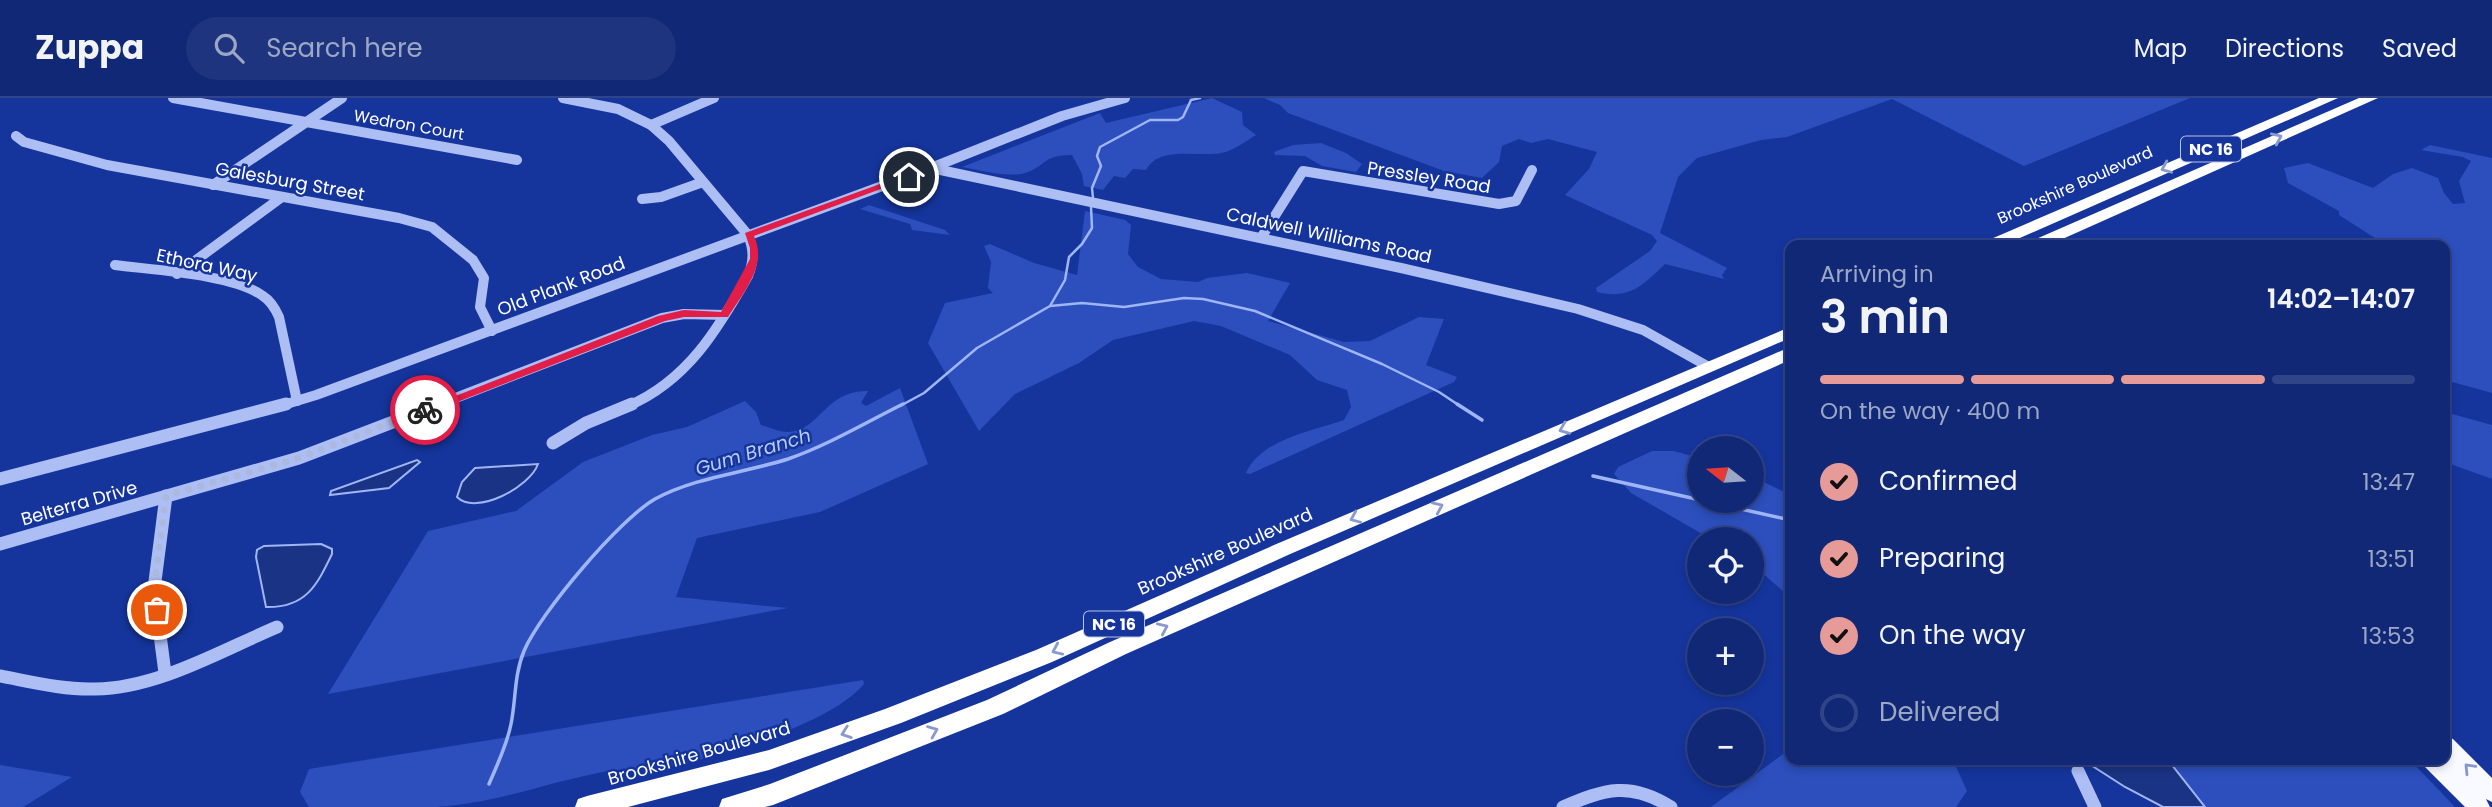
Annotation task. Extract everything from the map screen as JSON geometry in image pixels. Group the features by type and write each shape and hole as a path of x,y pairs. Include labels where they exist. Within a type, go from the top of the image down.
{"highway":[{"name":"Brookshire Boulevard","path":"2001,240 2331,98"},
{"name":"NC 16","path":"2046,240 2371,98"},
{"path":"2039,240 2039,234 2045,230 2091,207 2124,186"},
{"path":"2024,230 2024,240"},
{"name":"Brookshire Boulevard","path":"587,807 769,760 893,716 1044,656 1268,556 1785,334"},
{"path":"1735,377 1731,367 1775,347 1785,336"},
{"name":"NC 16","path":"731,807 773,794 995,707 1118,648 1785,355"},
{"path":"1585,443 1656,397 1704,376 1709,367"}],"main road":[{"path":"2450,750 2492,792"},
{"path":"2438,765 2479,807"}],"street":[{"name":"Wedron Court","path":"173,98 517,160"},
{"path":"213,185 342,98"},
{"path":"553,443 572,429 647,397 674,380 708,344 755,259 755,248 748,235 651,125 618,109 563,98"},
{"path":"651,125 714,98"},
{"name":"Old Plank Road","path":"0,480 220,424 297,401 931,168 1062,116 1125,98"},
{"name":"Galesburg Street","path":"16,136 24,142 107,165 399,218 432,227 473,260 482,271 480,307 492,331"},
{"name":"Caldwell Williams Road","path":"931,168 1578,309 1643,331 1709,367"},
{"name":"Pressley Road","path":"1261,238 1303,172 1499,204 1516,201 1532,170"},
{"path":"642,199 661,197 703,182"},
{"path":"177,274 282,197"},
{"name":"Ethora Way","path":"116,265 244,288 270,302 279,317 297,401"},
{"name":"Belterra Drive","path":"0,544 299,458 662,318 684,313 724,315"},
{"path":"165,673 154,589 166,496"},
{"path":"0,676 90,689 134,683 278,627"},
{"path":"2078,771 2095,807"},
{"path":"1563,807 1592,794 1625,788 1647,793 1671,807"}],"shaded area":[{"path":"1212,98 1242,112 1243,125 1256,135 1226,152 1161,157 1152,162 1146,170 1133,169 1125,178 1114,176 1103,190 1084,186 1082,174 1072,155 1055,157 1032,170 1018,174 962,167 1100,113 1106,123"},
{"path":"1264,98 2190,98 2024,166 1892,99 1787,137 1761,140 1697,158 1678,177 1660,233 1727,268 1722,275 1724,279 1665,264 1635,289 1608,294 1597,292 1596,288 1650,251 1657,241 1652,235 1565,195 1589,169 1597,152 1548,139 1531,143 1519,139 1502,146 1499,162 1482,178 1444,171 1288,113 1280,105"},
{"path":"1321,143 1346,153 1362,164 1356,172 1322,166 1305,156 1275,155 1274,152 1293,145"},
{"path":"2430,145 2492,158 2492,393 2450,381 2450,240 2378,240 2339,215 2339,211 2288,183 2284,168 2308,163 2373,188 2393,174 2412,168 2438,178 2444,193 2453,204 2465,203 2459,181 2471,161 2463,157 2421,150"},
{"path":"869,205 945,230 950,235 912,230 910,224 860,209"},
{"path":"1085,211 1125,220 1131,225 1128,254 1138,267 1161,279 1198,282 1207,278 1247,273 1290,283 1268,321 1344,342 1370,341 1419,317 1444,319 1426,365 1457,377 1454,382 1250,474 1246,473 1253,461 1275,444 1344,420 1351,407 1347,390 1317,380 1290,355 1221,326 1194,321 1113,340 1079,363 1015,394 979,431 928,343 945,303 993,293 988,288 991,262 984,246 990,244 1034,263 1077,275"},
{"path":"900,388 928,464 820,512 697,538 676,597 788,608 328,694 428,531 516,511 583,462 652,435 687,427 745,401 756,412 761,425 787,432 807,425 841,397 853,392 868,391 861,403 866,406"},
{"path":"2450,413 2492,425 2492,479 2450,464"},
{"path":"1652,451 1674,451 1687,455 1687,513 1764,513 1764,482 1785,492 1785,601 1783,591 1764,574 1764,527 1690,527 1631,493 1614,474 1618,467"},
{"path":"417,460 420,462 389,488 330,495 331,491"},
{"path":"538,464 525,482 502,496 477,503 466,502 457,497 462,482 475,468"},
{"path":"321,544 332,549 332,554 315,585 301,599 291,604 266,607 257,550 264,546"},
{"path":"863,680 864,684 848,699 799,726 739,748 661,769 608,771 480,802 436,807 309,807 300,792 309,769"},
{"path":"1785,753 1785,765 1955,765 1967,791 1956,807 1711,807 1740,786 1764,786 1764,768"},
{"path":"0,765 72,777 23,807 0,807"},
{"path":"2091,765 2172,765 2205,807 2163,807"},
{"path":"2172,765 2415,765 2455,807 2205,807"}],"waterway":[{"name":"Gum Branch","path":"1093,198 1092,188 1101,166 1097,156 1100,147 1150,120 1178,120 1183,117 1191,100 1200,98"},
{"name":"Gum Branch","path":"1050,306 1065,280 1069,257 1082,244 1092,228 1091,207"},
{"path":"1050,306 1082,303 1124,307 1184,298 1203,299 1255,311 1382,364 1439,392 1457,404"},
{"name":"Gum Branch","path":"900,406 924,393 977,348 1050,306"},
{"name":"Gum Branch","path":"489,784 509,732 518,669 524,651 563,591 622,526 655,499 687,485 788,459 903,404"},
{"path":"1457,404 1482,420"},
{"path":"1593,476 1785,519"}],"way so far":[{"path":"157,610 154,589 166,496 299,458 425,410"}],"route":[{"path":"425,410 662,318 684,313 724,315 755,259 755,248 748,235 909,177"}]}
